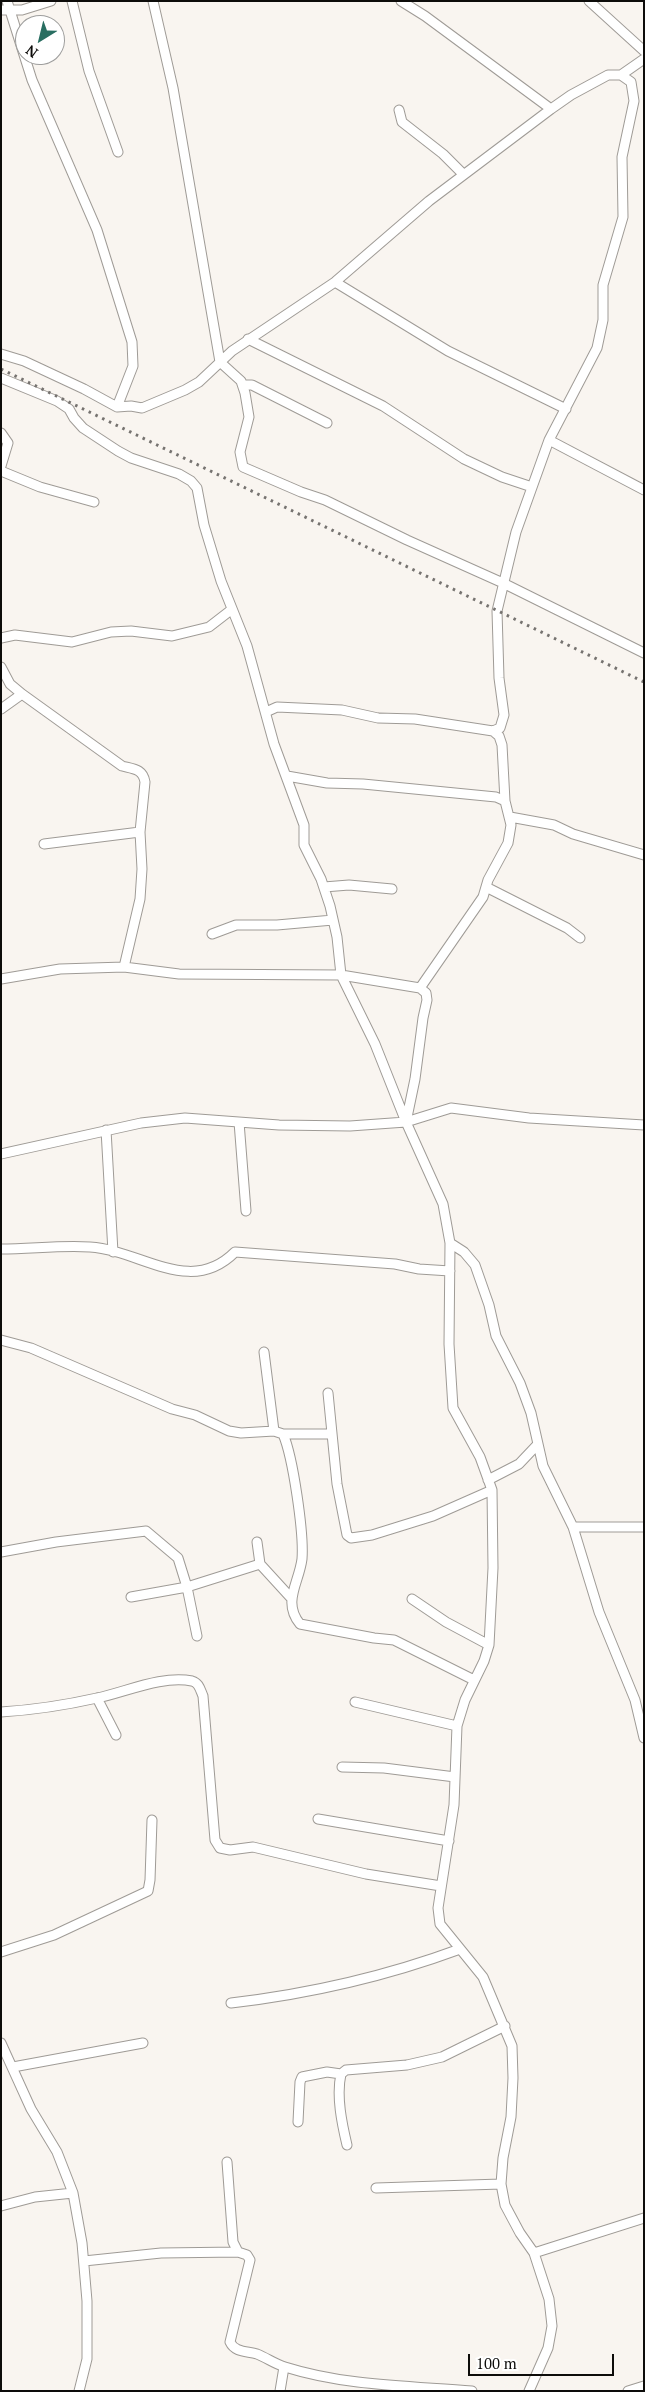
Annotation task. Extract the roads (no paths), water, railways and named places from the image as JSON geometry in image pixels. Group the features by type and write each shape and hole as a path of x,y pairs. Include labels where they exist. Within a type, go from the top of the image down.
{"street":[{"path":"6,7 22,10 52,1"},
{"path":"72,1 89,71 118,152"},
{"path":"153,1 173,88 220,362 242,381 249,417 240,452 243,467 301,492 325,500 407,540 503,583 644,653"},
{"path":"401,1 425,16 551,109"},
{"path":"589,1 644,51"},
{"path":"6,7 32,80 97,230 132,342 133,366 117,407"},
{"path":"1,354 24,361 84,389 117,407 131,406 142,408 185,390 200,382 220,362 248,339 335,282 400,224 463,174 551,109 571,95 608,75 621,75 644,59"},
{"path":"493,731 500,728 503,723 497,611 503,583 513,554 516,532 549,440 597,348 603,320 603,285 623,217 622,157 634,101 631,82 621,75"},
{"path":"399,110 402,122 443,154 463,174"},
{"path":"335,282 448,351 566,409"},
{"path":"248,339 382,406 464,459 502,477 532,487"},
{"path":"1,378 58,401 69,410 83,428 130,458 172,471 191,481 200,497 204,526 231,610 247,646 274,744 304,825 304,845 324,887 333,920 341,975 375,1044 406,1122 443,1204 450,1242 449,1344 454,1408 480,1457 492,1490 493,1568 489,1645 457,1726 454,1805 438,1908 440,1924 483,1977 512,2046 511,2117 503,2158 501,2184 505,2205 520,2233 534,2253 548,2299 552,2326 548,2348 529,2391"},
{"path":"242,385 252,385 327,423"},
{"path":"1,433 8,443 1,466"},
{"path":"549,440 644,490"},
{"path":"1,471 40,487 94,502"},
{"path":"1,638 15,635 72,642 111,632 132,631 172,636 209,627 231,610"},
{"path":"1,667 10,684 22,694 122,766 143,774 145,782 140,832 142,862 140,899 124,967"},
{"path":"1,709 22,694"},
{"path":"266,712 277,707 342,710 378,718 414,719 493,731 499,736 502,745 504,801 510,817 508,843 483,897 420,988"},
{"path":"287,776 327,783 363,784 496,797 504,801"},
{"path":"510,817 554,825 572,834 644,855"},
{"path":"44,844 140,832"},
{"path":"324,887 349,884 392,889"},
{"path":"486,887 567,928 580,938"},
{"path":"212,934 236,925 278,925 333,920"},
{"path":"1,979 60,969 124,967 179,974 341,975 420,988 426,993 427,1000 415,1079 406,1122"},
{"path":"1,1154 141,1123 185,1118 350,1126 406,1122 451,1108 529,1118 644,1125"},
{"path":"239,1122 246,1211"},
{"path":"106,1130 113,1252"},
{"path":"450,1242 464,1252 475,1265 489,1305 496,1336 520,1383 531,1413 543,1466 573,1527 599,1612 635,1700 644,1738"},
{"path":"1,1249 92,1247 189,1273 212,1269 224,1263 235,1252 385,1263 420,1270 450,1271"},
{"path":"1,1340 31,1348 172,1409 195,1415 228,1431 241,1433 274,1431 283,1434 332,1434"},
{"path":"264,1352 274,1431"},
{"path":"328,1393 337,1484 347,1535 351,1538 372,1534 433,1516 492,1490"},
{"path":"283,1434 293,1474 301,1537 302,1558 292,1599 292,1614 300,1624 394,1640 474,1680"},
{"path":"488,1480 519,1464 537,1445"},
{"path":"573,1527 644,1528"},
{"path":"1,1552 56,1542 146,1532 178,1558 187,1587 197,1636"},
{"path":"257,1542 260,1564 292,1599"},
{"path":"131,1597 187,1587 260,1564"},
{"path":"412,1599 446,1622 489,1645"},
{"path":"1,1712 22,1711 97,1698 167,1681 193,1681 198,1684 203,1696 215,1840 220,1848 230,1850 253,1847 366,1874 441,1886"},
{"path":"97,1698 116,1735"},
{"path":"356,1702 457,1726"},
{"path":"342,1767 384,1768 455,1777"},
{"path":"318,1819 449,1841"},
{"path":"1,1952 10,1951 54,1935 148,1891 152,1820"},
{"path":"231,2003 276,1998 345,1983 432,1960 460,1949"},
{"path":"347,2145 342,2125 339,2081 341,2074 346,2070 407,2065 442,2057 505,2026"},
{"path":"1,2043 31,2109 58,2152 73,2193 84,2262 87,2300 87,2358 79,2391"},
{"path":"13,2067 143,2044"},
{"path":"298,2122 300,2082 302,2077 328,2072 341,2074"},
{"path":"227,2162 233,2242 238,2252"},
{"path":"376,2188 501,2184"},
{"path":"1,2206 35,2197 73,2193"},
{"path":"534,2253 644,2218"},
{"path":"84,2262 160,2253 238,2252 247,2254 250,2260 230,2342 239,2350 257,2354 284,2367 320,2376 383,2385 472,2391"},
{"path":"280,2391 284,2367"},
{"path":"628,2391 644,2386"}],"railway":[{"path":"1,369 644,682"}]}
